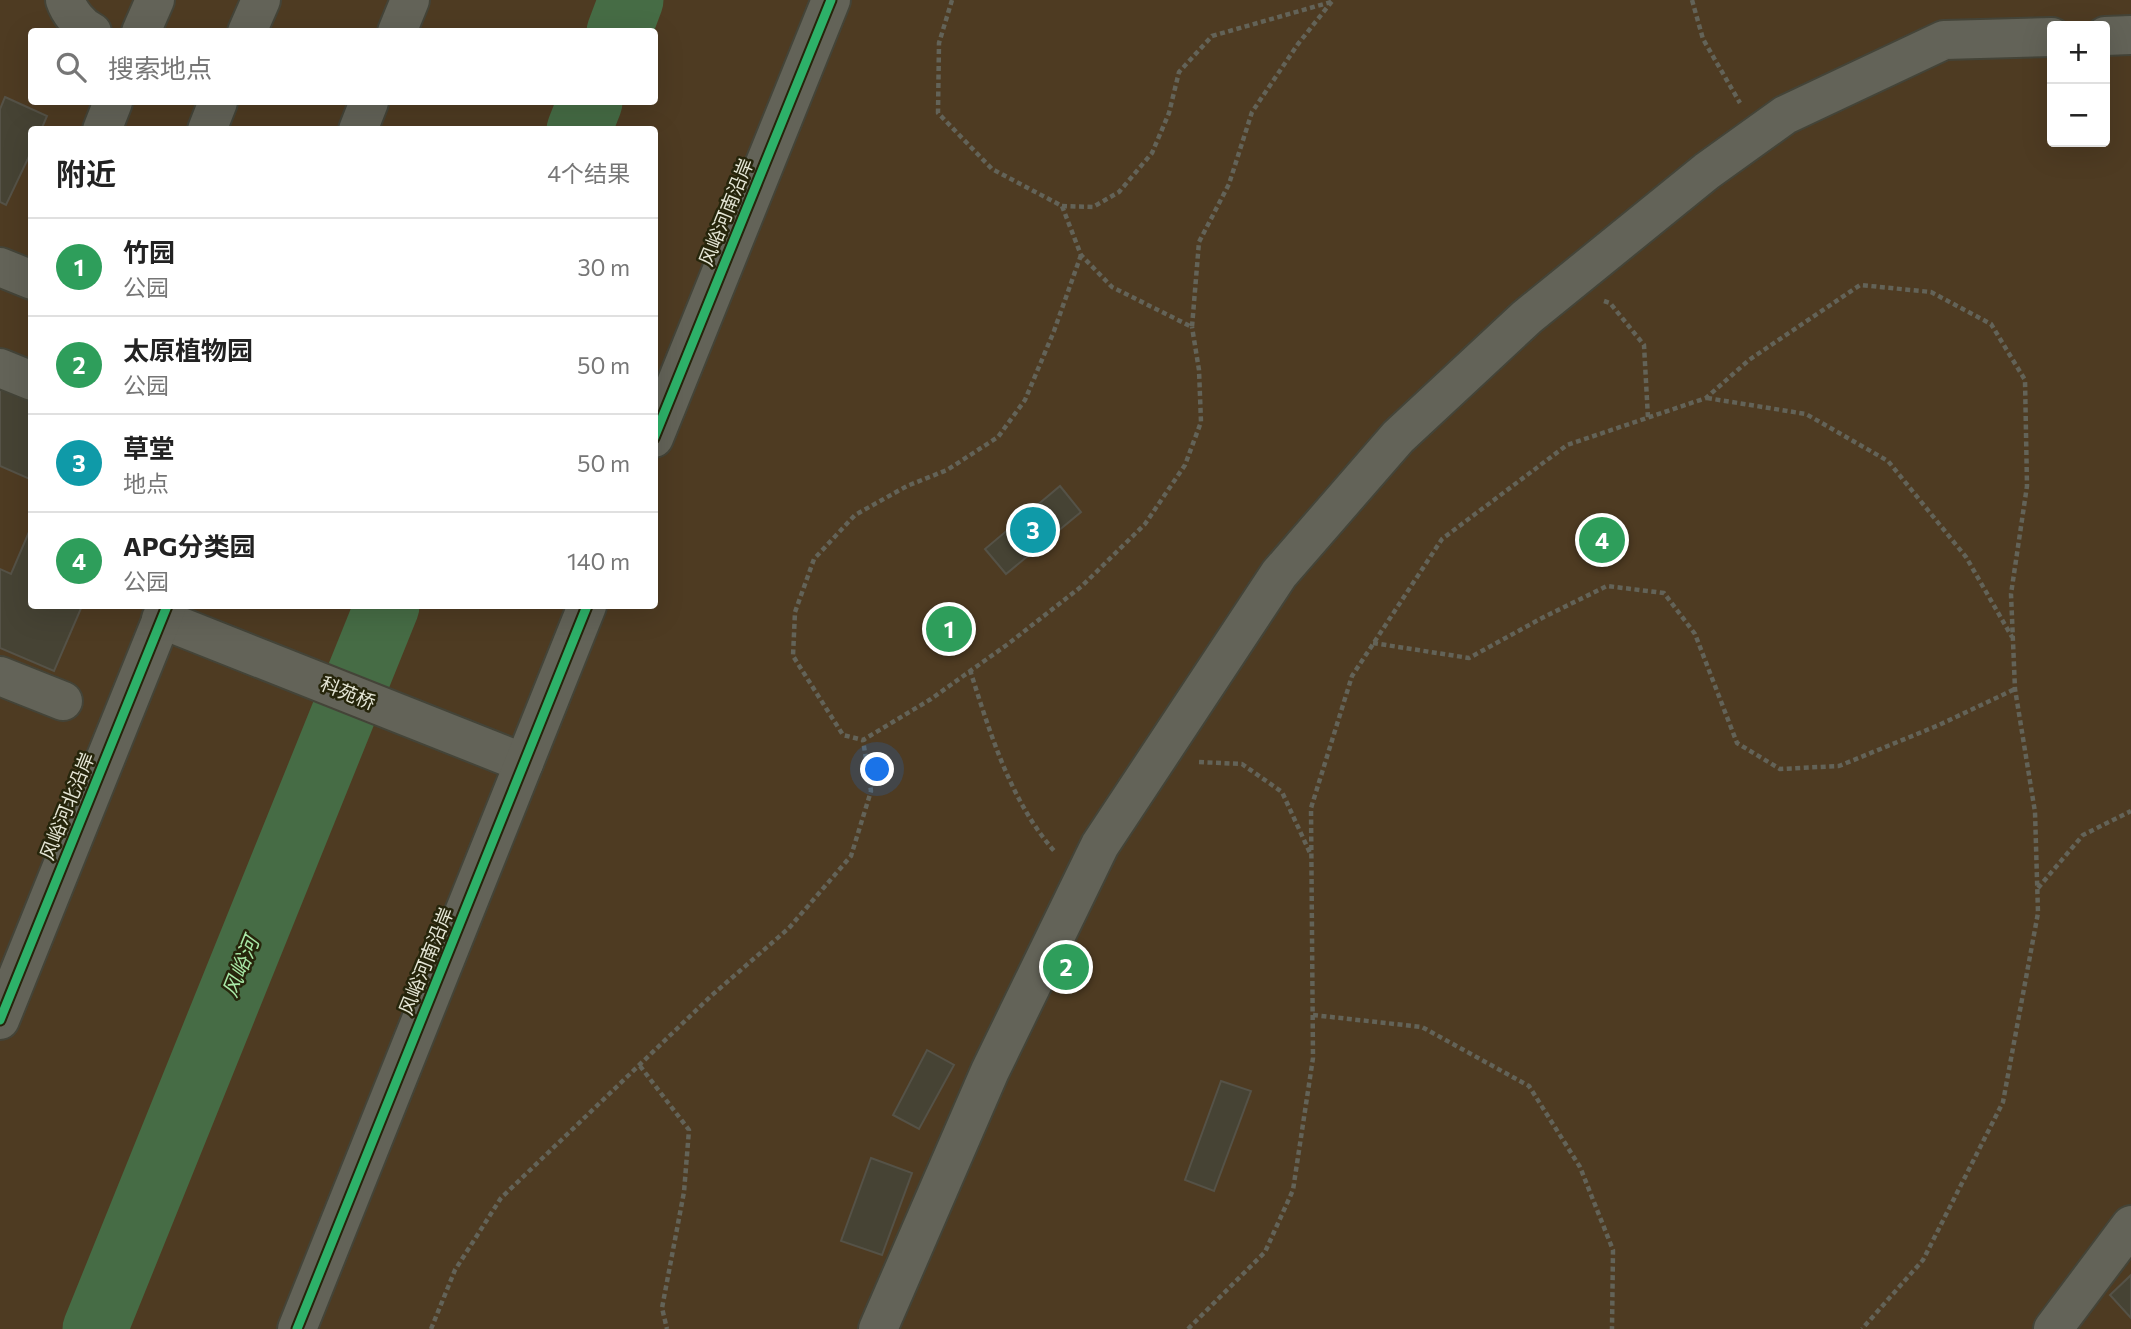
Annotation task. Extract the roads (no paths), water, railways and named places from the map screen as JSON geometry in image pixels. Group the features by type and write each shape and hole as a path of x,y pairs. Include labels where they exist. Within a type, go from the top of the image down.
{"street":[{"path":"65,0 68,9 85,28"},
{"path":"143,28 155,0"},
{"path":"249,28 261,0"},
{"path":"399,28 410,0"},
{"name":"风峪河南沿岸","path":"658,428 831,0"},
{"path":"878,1329 990,1071 1100,845 1279,574 1398,437 1527,317 1707,171 1785,114 1944,40 2047,37"},
{"path":"104,126 112,105"},
{"path":"209,126 217,105"},
{"path":"360,126 368,105"},
{"path":"0,267 28,278"},
{"path":"0,368 28,380"},
{"name":"风峪河南沿岸","path":"297,1329 586,609"},
{"name":"科苑桥","path":"164,612 274,664 524,763"},
{"name":"风峪河北沿岸","path":"0,1020 164,612"},
{"path":"0,676 63,701"},
{"path":"2053,1329 2131,1225"}],"waterway":[{"name":"风峪河","path":"620,28 631,0"},
{"name":"风峪河","path":"581,126 589,105"},
{"name":"风峪河","path":"95,1329 386,609"}],"place":[{"name":"草堂","path":"1033,530"},
{"name":"APG分类园","path":"1602,540"},
{"name":"竹园","path":"949,629"},
{"name":"太原植物园","path":"1066,967"}]}
